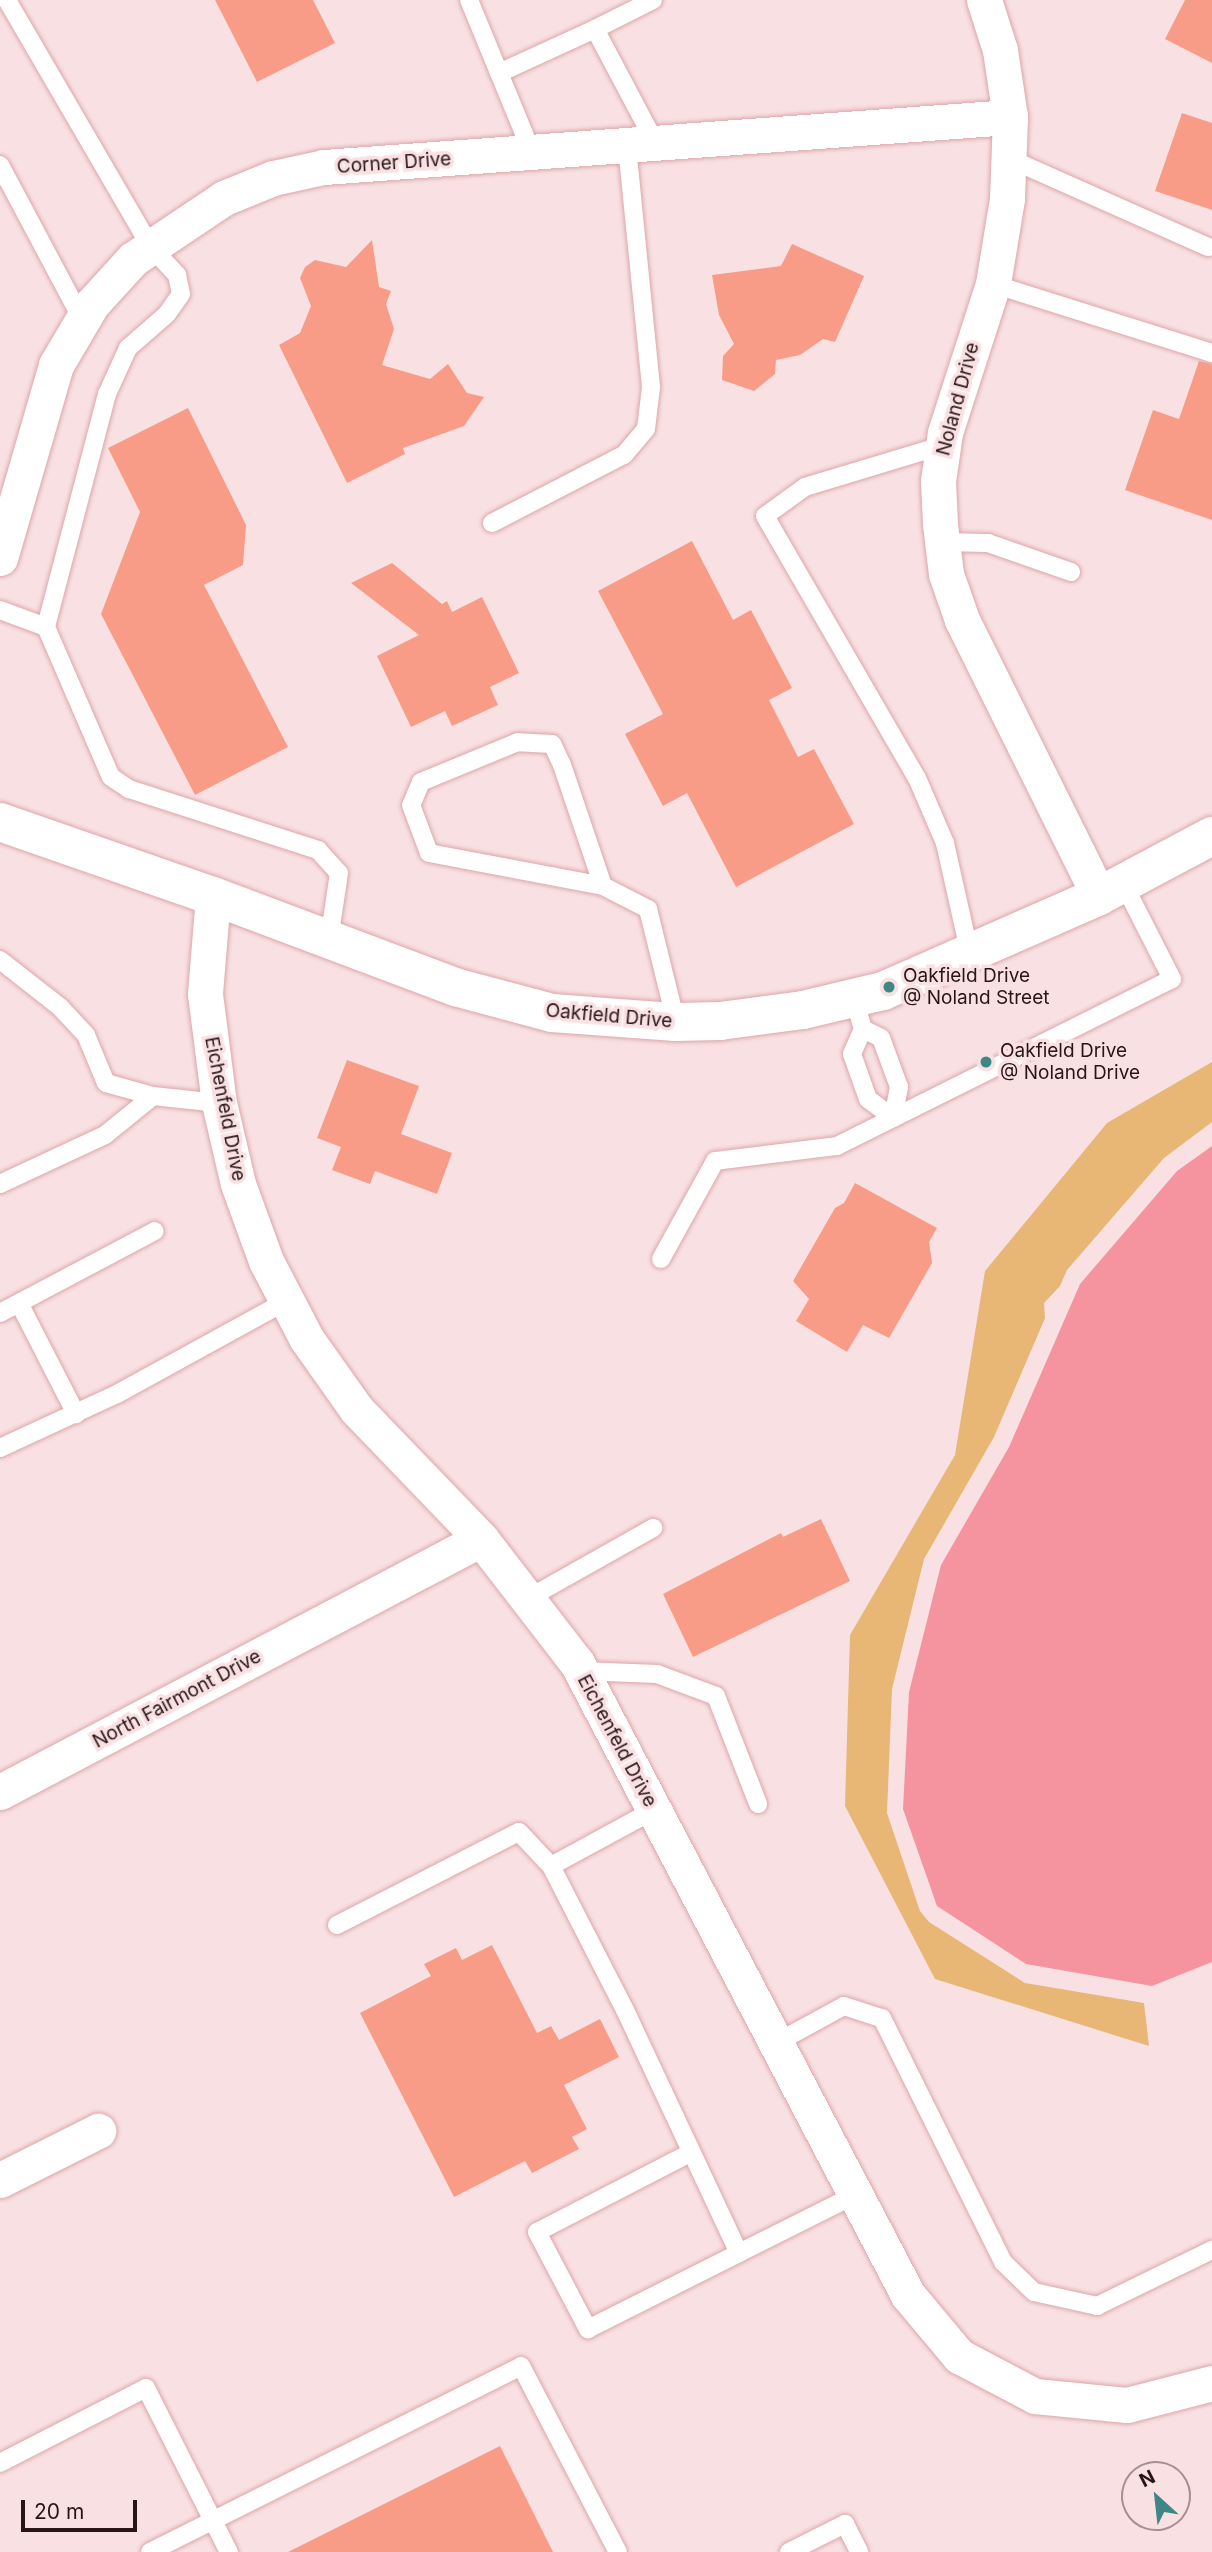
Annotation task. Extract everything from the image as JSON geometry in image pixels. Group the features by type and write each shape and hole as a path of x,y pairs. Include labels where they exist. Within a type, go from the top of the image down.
{"street":[{"name":"Noland Drive","path":"984,0 1000,50 1010,117 1007,199 993,284 960,381 938,481 946,574 961,620 1111,889"},
{"name":"Corner Drive","path":"3,538 56,365 92,304 133,259 225,198 273,178 324,167 1010,117"},
{"name":"Oakfield Drive","path":"0,822 213,896 455,987 552,1013 676,1023 789,1012 858,1013 883,992 1111,889 1212,836"},
{"name":"Eichenfeld Drive","path":"213,896 205,995 219,1103 238,1184 266,1261 306,1338 357,1410 481,1539 581,1671 908,2295 959,2356 1035,2396 1127,2405 1212,2383"},
{"name":"North Fairmont Drive","path":"0,1792 481,1539"},
{"path":"0,2180 98,2131"}],"lane":[{"path":"7,0 150,246 177,275 181,295 167,314 128,348 107,394 46,627 111,777 129,789 318,850 340,873 329,940"},
{"path":"469,0 532,153"},
{"path":"499,73 653,0"},
{"path":"492,523 624,455 646,429 651,387 641,145 595,29"},
{"path":"1008,158 1208,247"},
{"path":"0,165 83,321"},
{"path":"993,284 1212,353"},
{"path":"944,445 805,487 765,516 917,778 946,843 970,955"},
{"path":"942,542 988,543 1071,572"},
{"path":"0,610 46,627"},
{"path":"603,886 562,765 552,744 518,741 421,782 411,805 429,853 603,886 648,908 676,1023"},
{"path":"661,1259 715,1161 837,1146 1172,979 1111,889"},
{"path":"0,960 60,1007 86,1035 106,1083 153,1096 219,1103"},
{"path":"858,1013 852,1054 868,1099 893,1118"},
{"path":"858,1013 881,1038 899,1087 893,1118"},
{"path":"0,1184 105,1135 153,1096"},
{"path":"0,1313 155,1231"},
{"path":"0,1448 76,1413 286,1301"},
{"path":"19,1303 76,1413"},
{"path":"527,1599 653,1528"},
{"path":"581,1671 657,1674 716,1696 758,1804"},
{"path":"551,1866 654,1810"},
{"path":"337,1924 519,1832 551,1866 625,2010 739,2253"},
{"path":"776,2043 844,2006 882,2018 1003,2262 1034,2292 1097,2306 1212,2250"},
{"path":"690,2153 537,2232 589,2329 855,2194"},
{"path":"150,2552 521,2365 618,2552"},
{"path":"0,2463 146,2388 229,2552"},
{"path":"789,2552 845,2524 859,2552"}],"shaded area":[{"path":"1212,1062 1212,1122 1164,1158 1067,1270 1060,1286 1044,1303 1045,1318 994,1437 924,1559 892,1689 887,1813 920,1911 929,1922 1025,1983 1144,2003 1149,2046 935,1979 845,1806 850,1635 955,1455 985,1271 1107,1123"},
{"path":"1212,1146 1212,1962 1152,1986 1026,1964 937,1906 903,1809 909,1692 941,1565 1009,1447 1080,1284 1177,1171"}],"building":[{"path":"215,0 313,0 335,43 257,82"},
{"path":"1185,0 1212,0 1212,63 1165,39"},
{"path":"1182,113 1212,123 1212,210 1155,191"},
{"path":"372,240 379,287 391,291 386,304 394,329 382,365 430,379 448,364 467,393 484,397 464,426 403,448 405,454 347,483 279,345 300,333 311,306 300,278 305,267 315,260 346,267"},
{"path":"792,244 864,276 835,342 823,339 800,355 776,360 775,374 754,391 722,380 723,356 734,344 719,315 712,275 781,266"},
{"path":"1199,361 1212,364 1212,520 1125,490 1153,410 1179,419"},
{"path":"188,408 246,525 243,565 204,585 288,747 195,795 101,614 140,512 108,448"},
{"path":"692,541 733,620 751,610 792,688 769,700 798,757 814,749 854,824 736,887 687,793 663,806 625,734 663,714 598,591"},
{"path":"392,563 442,604 447,601 452,612 482,597 519,673 490,687 498,705 452,726 445,711 411,727 377,656 419,635 351,583"},
{"path":"347,1060 419,1086 401,1134 452,1153 437,1194 375,1171 370,1184 332,1170 341,1147 317,1138"},
{"path":"855,1183 937,1228 929,1242 932,1263 889,1338 863,1325 847,1352 796,1321 809,1299 793,1281 835,1208 844,1203"},
{"path":"821,1519 850,1581 693,1657 663,1594 781,1533 783,1537"},
{"path":"492,1945 537,2033 551,2026 559,2040 600,2019 619,2057 564,2085 587,2129 572,2137 579,2149 532,2173 525,2161 454,2197 360,2013 431,1976 424,1964 456,1948 462,1960"},
{"path":"500,2446 553,2552 288,2552"}],"place":[{"name":"Oakfield Drive @ Noland Street","path":"889,987"},
{"name":"Oakfield Drive @ Noland Drive","path":"986,1062"}]}
